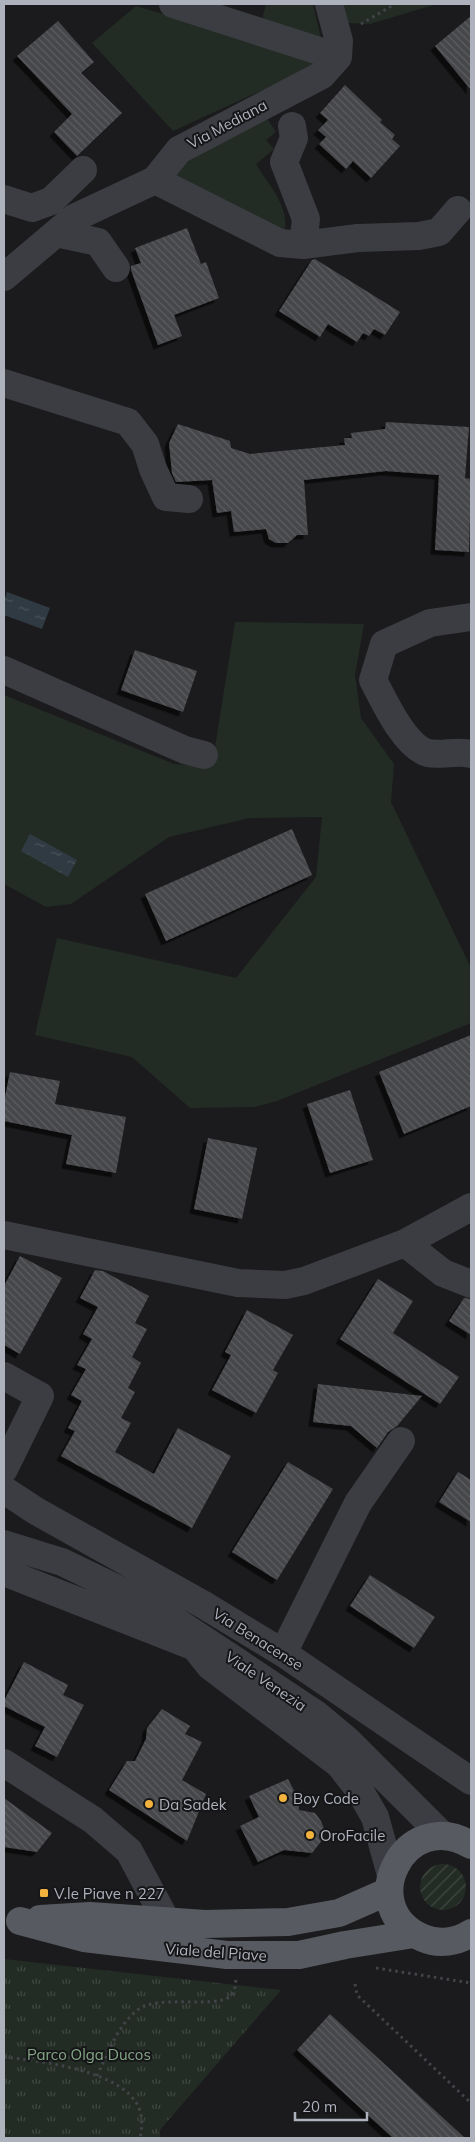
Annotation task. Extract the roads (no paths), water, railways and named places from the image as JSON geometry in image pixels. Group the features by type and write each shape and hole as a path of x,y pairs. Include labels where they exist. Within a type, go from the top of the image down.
{"main road":[{"path":"461,1837 425,1839 410,1847 398,1859 390,1883 393,1908 401,1922 414,1934 429,1940 446,1942 468,1937"},
{"name":"Viale del Piave","path":"12,1920 90,1916 205,1924 288,1922 339,1913 390,1883"},
{"name":"Viale del Piave","path":"12,1920 84,1938 227,1955 298,1955 414,1934"}],"street":[{"path":"173,4 338,49 329,4"},
{"name":"Via Mediana","path":"4,277 74,218 155,180 178,150 322,75 338,49"},
{"path":"292,126 294,138 284,162 305,214 303,245"},
{"path":"4,198 32,208 51,201 83,170"},
{"path":"155,180 280,243 303,245 358,238 419,236 440,232 458,210"},
{"path":"56,233 98,242 116,268"},
{"path":"4,383 128,422 145,444 153,469 166,497 189,499"},
{"path":"471,617 430,623 384,644 373,680 396,722 417,749 430,754 471,754"},
{"path":"4,670 185,750 204,756"},
{"path":"4,1234 238,1283 285,1285 314,1277 405,1243 471,1207"},
{"path":"405,1243 443,1274 471,1284"},
{"path":"4,1376 40,1396 4,1469"},
{"path":"283,1653 358,1503 401,1441"},
{"name":"Via Benacense","path":"4,1490 36,1511 204,1605 283,1653 471,1781"},
{"path":"11,1546 22,1534 36,1511"},
{"name":"Via Benacense","path":"36,1511 59,1548 62,1562"},
{"name":"Viale Venezia","path":"11,1546 62,1562 151,1605 317,1715 461,1837"},
{"name":"Viale Venezia","path":"62,1562 94,1589 195,1647 210,1666 339,1764 360,1791 375,1817 390,1883"},
{"name":"Viale Venezia","path":"4,1572 195,1647"},
{"path":"4,1762 93,1820 129,1851 165,1921 184,1951"}],"water":[{"path":"7,592 50,608 42,629 4,615 4,601"},
{"path":"30,834 77,860 68,877 21,851"}],"place":[{"name":"Boy Code","path":"283,1798"},
{"name":"Da Sadek","path":"149,1804"},
{"name":"OroFacile","path":"310,1835"},
{"name":"V.le Piave n 227","path":"44,1893"}],"park label":[{"name":"Parco Olga Ducos","path":"89,2054"}]}
